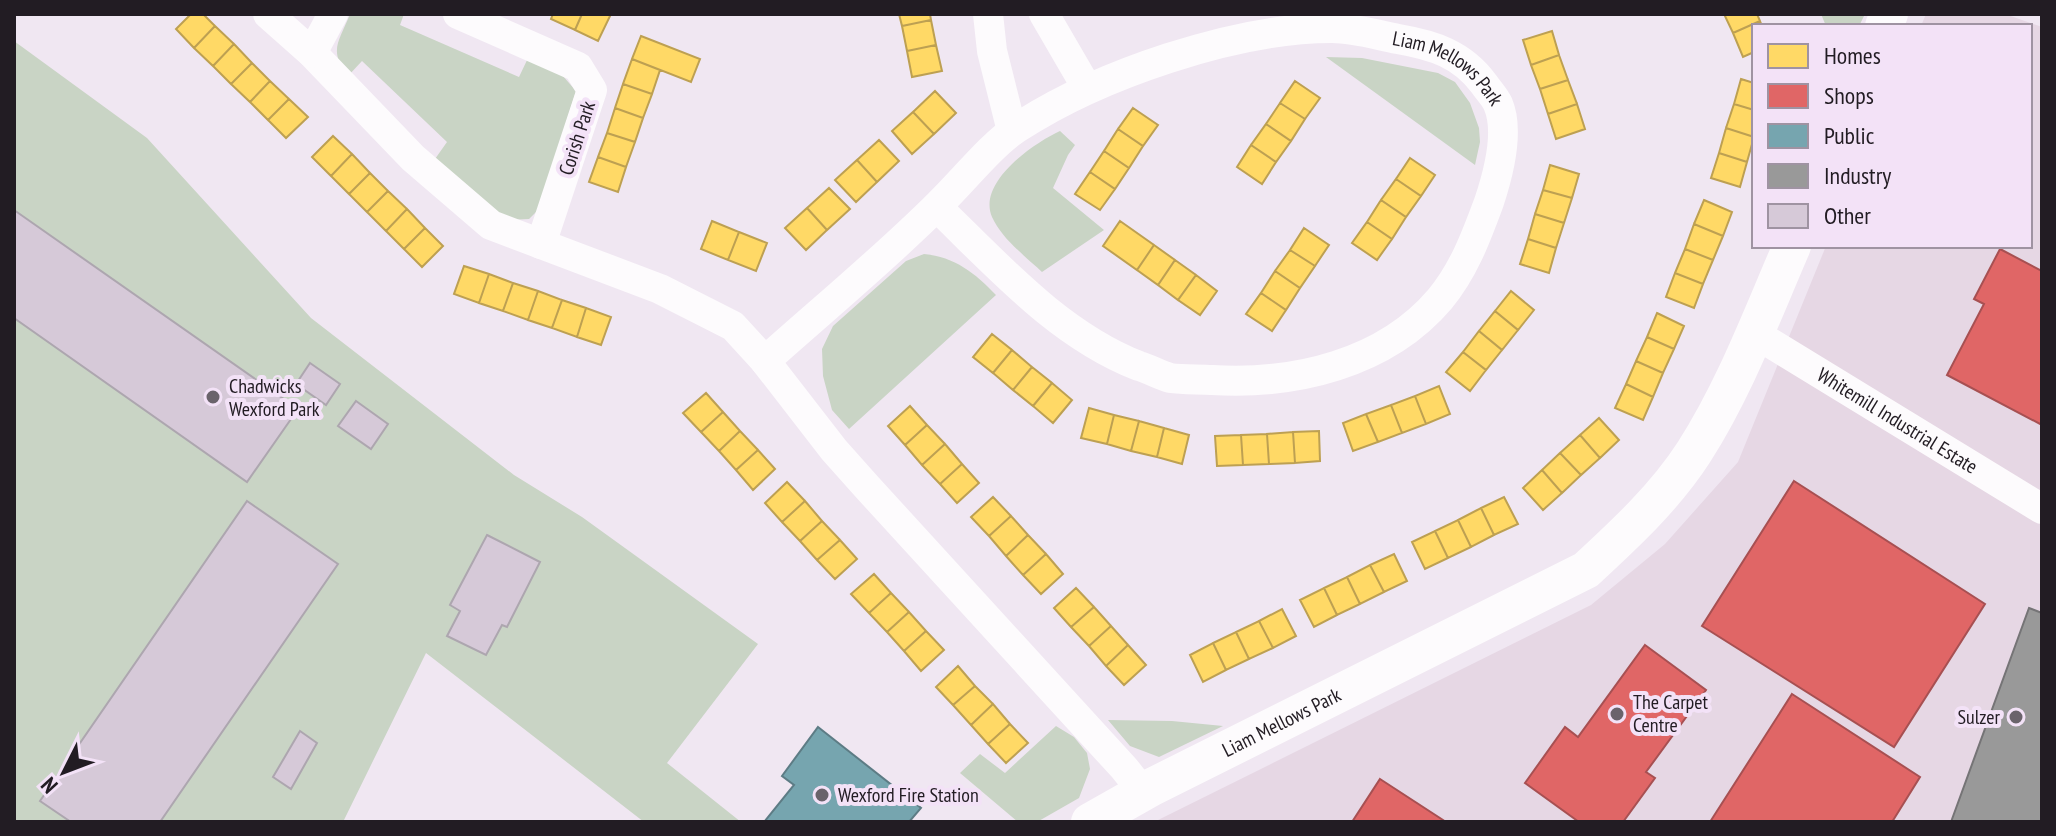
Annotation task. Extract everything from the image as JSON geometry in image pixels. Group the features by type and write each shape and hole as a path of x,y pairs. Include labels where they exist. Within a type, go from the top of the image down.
{"street":[{"path":"268,14 312,53 413,158 491,225 660,289 733,326 765,361 834,450 1143,792"},
{"path":"312,53 333,14"},
{"name":"Corish Park","path":"458,14 578,67 592,90 541,244"},
{"path":"988,14 992,51 1012,131"},
{"path":"1044,14 1087,88"},
{"name":"Liam Mellows Park","path":"765,361 937,207 1012,131 1087,88 1203,49 1267,34 1334,28 1436,46 1472,67 1499,105 1503,141 1496,180 1474,242 1459,273 1438,301 1410,327 1378,348 1310,375 1240,382 1170,378 1088,342 1016,283 937,207"},
{"name":"Liam Mellows Park","path":"1090,822 1143,792 1586,570 1642,517 1693,453 1726,396 1791,248"},
{"name":"Whitemill Industrial Estate","path":"1754,333 2042,509"}],"shaded area":[{"path":"1926,14 2005,14 2042,27 2042,822 1154,822 1591,605 1665,544 1738,462 1825,248 2032,248 2032,24 1922,24"}],"green space":[{"path":"350,14 404,14 400,25 519,77 529,56 556,68 576,91 539,209 529,219 506,220 435,159 447,142 362,61 348,76 338,59 337,46"},
{"path":"1821,14 1865,14 1860,24 1825,24"},
{"name":"Chadwicks Wexford Park","path":"14,41 147,138 311,318 514,475 582,517 758,644 667,763 741,822 644,822 426,653 343,822 14,822"},
{"path":"1326,57 1362,58 1438,73 1455,82 1470,103 1479,128 1480,142 1475,165"},
{"path":"1060,131 1075,145 1053,188 1104,230 1042,272 1002,233 992,217 990,204 993,190 1011,165"},
{"path":"924,254 964,267 996,295 849,429 832,410 823,376 822,349 833,326 906,261"},
{"path":"1108,720 1223,726 1159,757 1130,746"},
{"path":"1056,726 1074,737 1087,753 1090,769 1079,798 1037,822 1018,822 960,773 980,754 1005,773"}],"building: Homes":[{"path":"191,14 203,14 215,26 194,48 176,29"},
{"path":"553,14 582,14 575,30 551,19"},
{"path":"582,14 611,14 598,41 575,30"},
{"path":"899,14 930,14 931,20 902,26"},
{"path":"1724,14 1757,14 1760,21 1733,33"},
{"path":"931,20 936,45 907,51 902,26"},
{"path":"1752,25 1752,53 1743,57 1733,33"},
{"path":"215,26 234,44 213,66 194,48"},
{"path":"1552,31 1559,55 1531,65 1523,40"},
{"path":"641,36 700,59 691,82 632,59"},
{"path":"234,44 252,63 231,84 213,66"},
{"path":"936,45 942,71 912,77 907,51"},
{"path":"1559,55 1568,80 1540,89 1531,65"},
{"path":"632,59 660,70 652,94 623,84"},
{"path":"252,63 270,81 250,102 231,84"},
{"path":"1741,79 1752,82 1752,109 1734,104"},
{"path":"1568,80 1577,104 1548,114 1540,89"},
{"path":"270,81 289,99 268,120 250,102"},
{"path":"1295,81 1320,98 1305,119 1280,103"},
{"path":"623,84 652,94 643,118 615,108"},
{"path":"935,91 956,113 934,134 913,112"},
{"path":"289,99 308,117 286,138 268,120"},
{"path":"1280,103 1305,119 1291,141 1266,124"},
{"path":"1577,104 1585,129 1556,139 1548,114"},
{"path":"1734,104 1752,109 1752,136 1726,128"},
{"path":"615,108 643,118 635,142 607,133"},
{"path":"1133,108 1158,125 1143,146 1118,129"},
{"path":"913,112 934,134 912,154 892,131"},
{"path":"1266,124 1291,141 1276,162 1251,145"},
{"path":"1726,128 1752,136 1747,162 1719,153"},
{"path":"1118,129 1143,146 1129,168 1104,151"},
{"path":"607,133 635,142 626,167 598,157"},
{"path":"333,136 352,154 331,176 312,157"},
{"path":"879,140 899,161 877,182 857,160"},
{"path":"1251,145 1276,162 1262,184 1237,167"},
{"path":"1104,151 1129,168 1115,189 1090,172"},
{"path":"1719,153 1747,162 1740,187 1711,178"},
{"path":"352,154 370,173 349,194 331,176"},
{"path":"598,157 626,167 618,192 589,182"},
{"path":"1410,158 1435,175 1421,196 1396,179"},
{"path":"857,160 877,182 856,202 835,180"},
{"path":"1550,165 1579,174 1572,198 1543,190"},
{"path":"1090,172 1115,189 1100,210 1075,194"},
{"path":"370,173 388,191 367,212 349,194"},
{"path":"1396,179 1421,196 1406,217 1381,200"},
{"path":"829,188 850,209 827,230 807,208"},
{"path":"1543,190 1572,198 1564,223 1535,214"},
{"path":"388,191 407,209 386,231 367,212"},
{"path":"1381,200 1406,217 1392,239 1367,222"},
{"path":"1704,200 1732,212 1723,236 1694,224"},
{"path":"807,208 827,230 806,250 785,228"},
{"path":"407,209 425,228 404,249 386,231"},
{"path":"1535,214 1564,223 1556,248 1528,239"},
{"path":"712,221 739,232 728,260 701,249"},
{"path":"1120,221 1154,245 1137,270 1103,246"},
{"path":"1367,222 1392,239 1377,260 1352,243"},
{"path":"1694,224 1723,236 1713,260 1685,249"},
{"path":"425,228 443,246 422,267 404,249"},
{"path":"1304,228 1329,245 1315,266 1290,250"},
{"path":"739,232 767,243 756,271 728,260"},
{"path":"1528,239 1556,248 1549,273 1520,264"},
{"path":"1154,245 1175,260 1158,285 1137,270"},
{"path":"1685,249 1713,260 1703,284 1675,273"},
{"path":"1290,250 1315,266 1300,288 1275,271"},
{"path":"1175,260 1196,275 1178,300 1158,285"},
{"path":"464,266 489,274 479,303 454,294"},
{"path":"1275,271 1300,288 1286,310 1261,293"},
{"path":"1675,273 1703,284 1694,308 1666,297"},
{"path":"489,274 513,283 503,311 479,303"},
{"path":"1196,275 1217,291 1200,315 1178,300"},
{"path":"513,283 538,291 528,320 503,311"},
{"path":"538,291 562,300 552,328 528,320"},
{"path":"1511,291 1534,310 1518,330 1495,311"},
{"path":"1261,293 1286,310 1272,331 1246,314"},
{"path":"562,300 586,308 577,337 552,328"},
{"path":"586,308 611,317 601,345 577,337"},
{"path":"1495,311 1518,330 1502,350 1479,331"},
{"path":"1657,313 1684,326 1674,349 1647,337"},
{"path":"1479,331 1502,350 1486,370 1463,352"},
{"path":"992,334 1012,350 993,373 973,357"},
{"path":"1647,337 1674,349 1663,373 1636,361"},
{"path":"1012,350 1032,367 1013,390 993,373"},
{"path":"1463,352 1486,370 1470,391 1446,372"},
{"path":"1636,361 1663,373 1653,397 1626,384"},
{"path":"1032,367 1052,383 1033,406 1013,390"},
{"path":"1052,383 1072,400 1053,423 1033,406"},
{"path":"1626,384 1653,397 1643,420 1615,408"},
{"path":"1439,386 1450,414 1426,424 1415,396"},
{"path":"706,393 723,412 701,432 683,413"},
{"path":"1415,396 1426,424 1402,433 1391,405"},
{"path":"1391,405 1402,433 1378,442 1366,414"},
{"path":"910,406 927,425 905,445 888,426"},
{"path":"1089,408 1114,415 1107,444 1081,438"},
{"path":"723,412 740,431 719,451 701,432"},
{"path":"1366,414 1378,442 1353,451 1343,423"},
{"path":"1114,415 1139,421 1131,451 1107,444"},
{"path":"1599,418 1619,440 1600,458 1580,435"},
{"path":"1139,421 1164,428 1157,457 1131,451"},
{"path":"927,425 945,444 922,465 905,445"},
{"path":"1164,428 1189,435 1182,464 1157,457"},
{"path":"740,431 758,450 736,470 719,451"},
{"path":"1319,431 1320,461 1295,463 1293,432"},
{"path":"1293,432 1295,463 1269,464 1267,434"},
{"path":"1267,434 1269,464 1243,465 1241,435"},
{"path":"1241,435 1243,465 1217,466 1215,436"},
{"path":"1580,435 1600,458 1581,475 1560,453"},
{"path":"945,444 962,464 940,484 922,465"},
{"path":"758,450 775,469 753,490 736,470"},
{"path":"1560,453 1581,475 1562,493 1542,470"},
{"path":"962,464 979,483 957,503 940,484"},
{"path":"1542,470 1562,493 1543,510 1523,488"},
{"path":"787,482 805,501 782,522 765,503"},
{"path":"993,497 1011,516 989,536 971,517"},
{"path":"1504,497 1518,524 1494,535 1481,508"},
{"path":"805,501 822,521 800,541 782,522"},
{"path":"1481,508 1494,535 1471,547 1458,520"},
{"path":"1011,516 1028,535 1006,556 989,536"},
{"path":"1458,520 1471,547 1448,558 1435,531"},
{"path":"822,521 840,540 817,560 800,541"},
{"path":"1435,531 1448,558 1425,569 1412,542"},
{"path":"1028,535 1046,554 1023,575 1006,556"},
{"path":"840,540 857,559 835,579 817,560"},
{"path":"1046,554 1063,574 1041,594 1023,575"},
{"path":"1394,554 1407,581 1384,592 1370,565"},
{"path":"1370,565 1384,592 1360,604 1347,577"},
{"path":"874,574 891,593 869,613 851,594"},
{"path":"1347,577 1360,604 1337,615 1324,588"},
{"path":"1076,588 1094,607 1071,627 1054,608"},
{"path":"1324,588 1337,615 1314,627 1300,600"},
{"path":"891,593 909,612 887,632 869,613"},
{"path":"1094,607 1111,626 1089,646 1071,627"},
{"path":"1282,609 1296,636 1273,648 1259,621"},
{"path":"909,612 926,631 904,651 887,632"},
{"path":"1259,621 1273,648 1249,659 1236,632"},
{"path":"1111,626 1128,645 1106,666 1089,646"},
{"path":"926,631 944,650 921,671 904,651"},
{"path":"1236,632 1249,659 1226,670 1213,643"},
{"path":"1213,643 1226,670 1203,682 1190,655"},
{"path":"1128,645 1146,665 1124,685 1106,666"},
{"path":"958,666 975,686 953,705 936,687"},
{"path":"975,686 993,704 971,725 953,705"},
{"path":"993,704 1010,724 988,744 971,725"},
{"path":"1010,724 1028,743 1006,763 988,744"}],"building: Shops":[{"path":"2000,249 2042,271 2042,425 1947,375 1984,304 1974,299"},
{"path":"1794,481 1985,604 1894,747 1702,626"},
{"path":"1645,645 1706,690 1646,772 1655,778 1623,822 1579,822 1525,783 1565,727 1578,737"},
{"path":"1792,694 1920,777 1892,822 1710,822"},
{"path":"1380,779 1446,822 1352,822"}],"building: Public":[{"path":"818,727 921,808 909,822 764,822 794,785 782,776"}],"building: Industry":[{"name":"Sulzer","path":"2029,608 2042,613 2042,822 1951,822"}],"building: Other":[{"path":"14,210 298,409 247,482 14,318"},
{"path":"310,363 340,384 326,405 296,384"},
{"path":"356,401 388,424 371,449 338,426"},
{"path":"247,501 338,564 160,822 71,822 40,801"},
{"path":"487,535 540,562 507,627 502,625 486,655 447,636 460,611 450,605"},
{"path":"300,731 317,743 291,789 273,777"}],"place":[{"name":"Chadwicks Wexford Park","path":"213,397"},
{"name":"The Carpet Centre","path":"1617,714"},
{"name":"Sulzer","path":"2016,717"},
{"name":"Wexford Fire Station","path":"822,795"}]}
